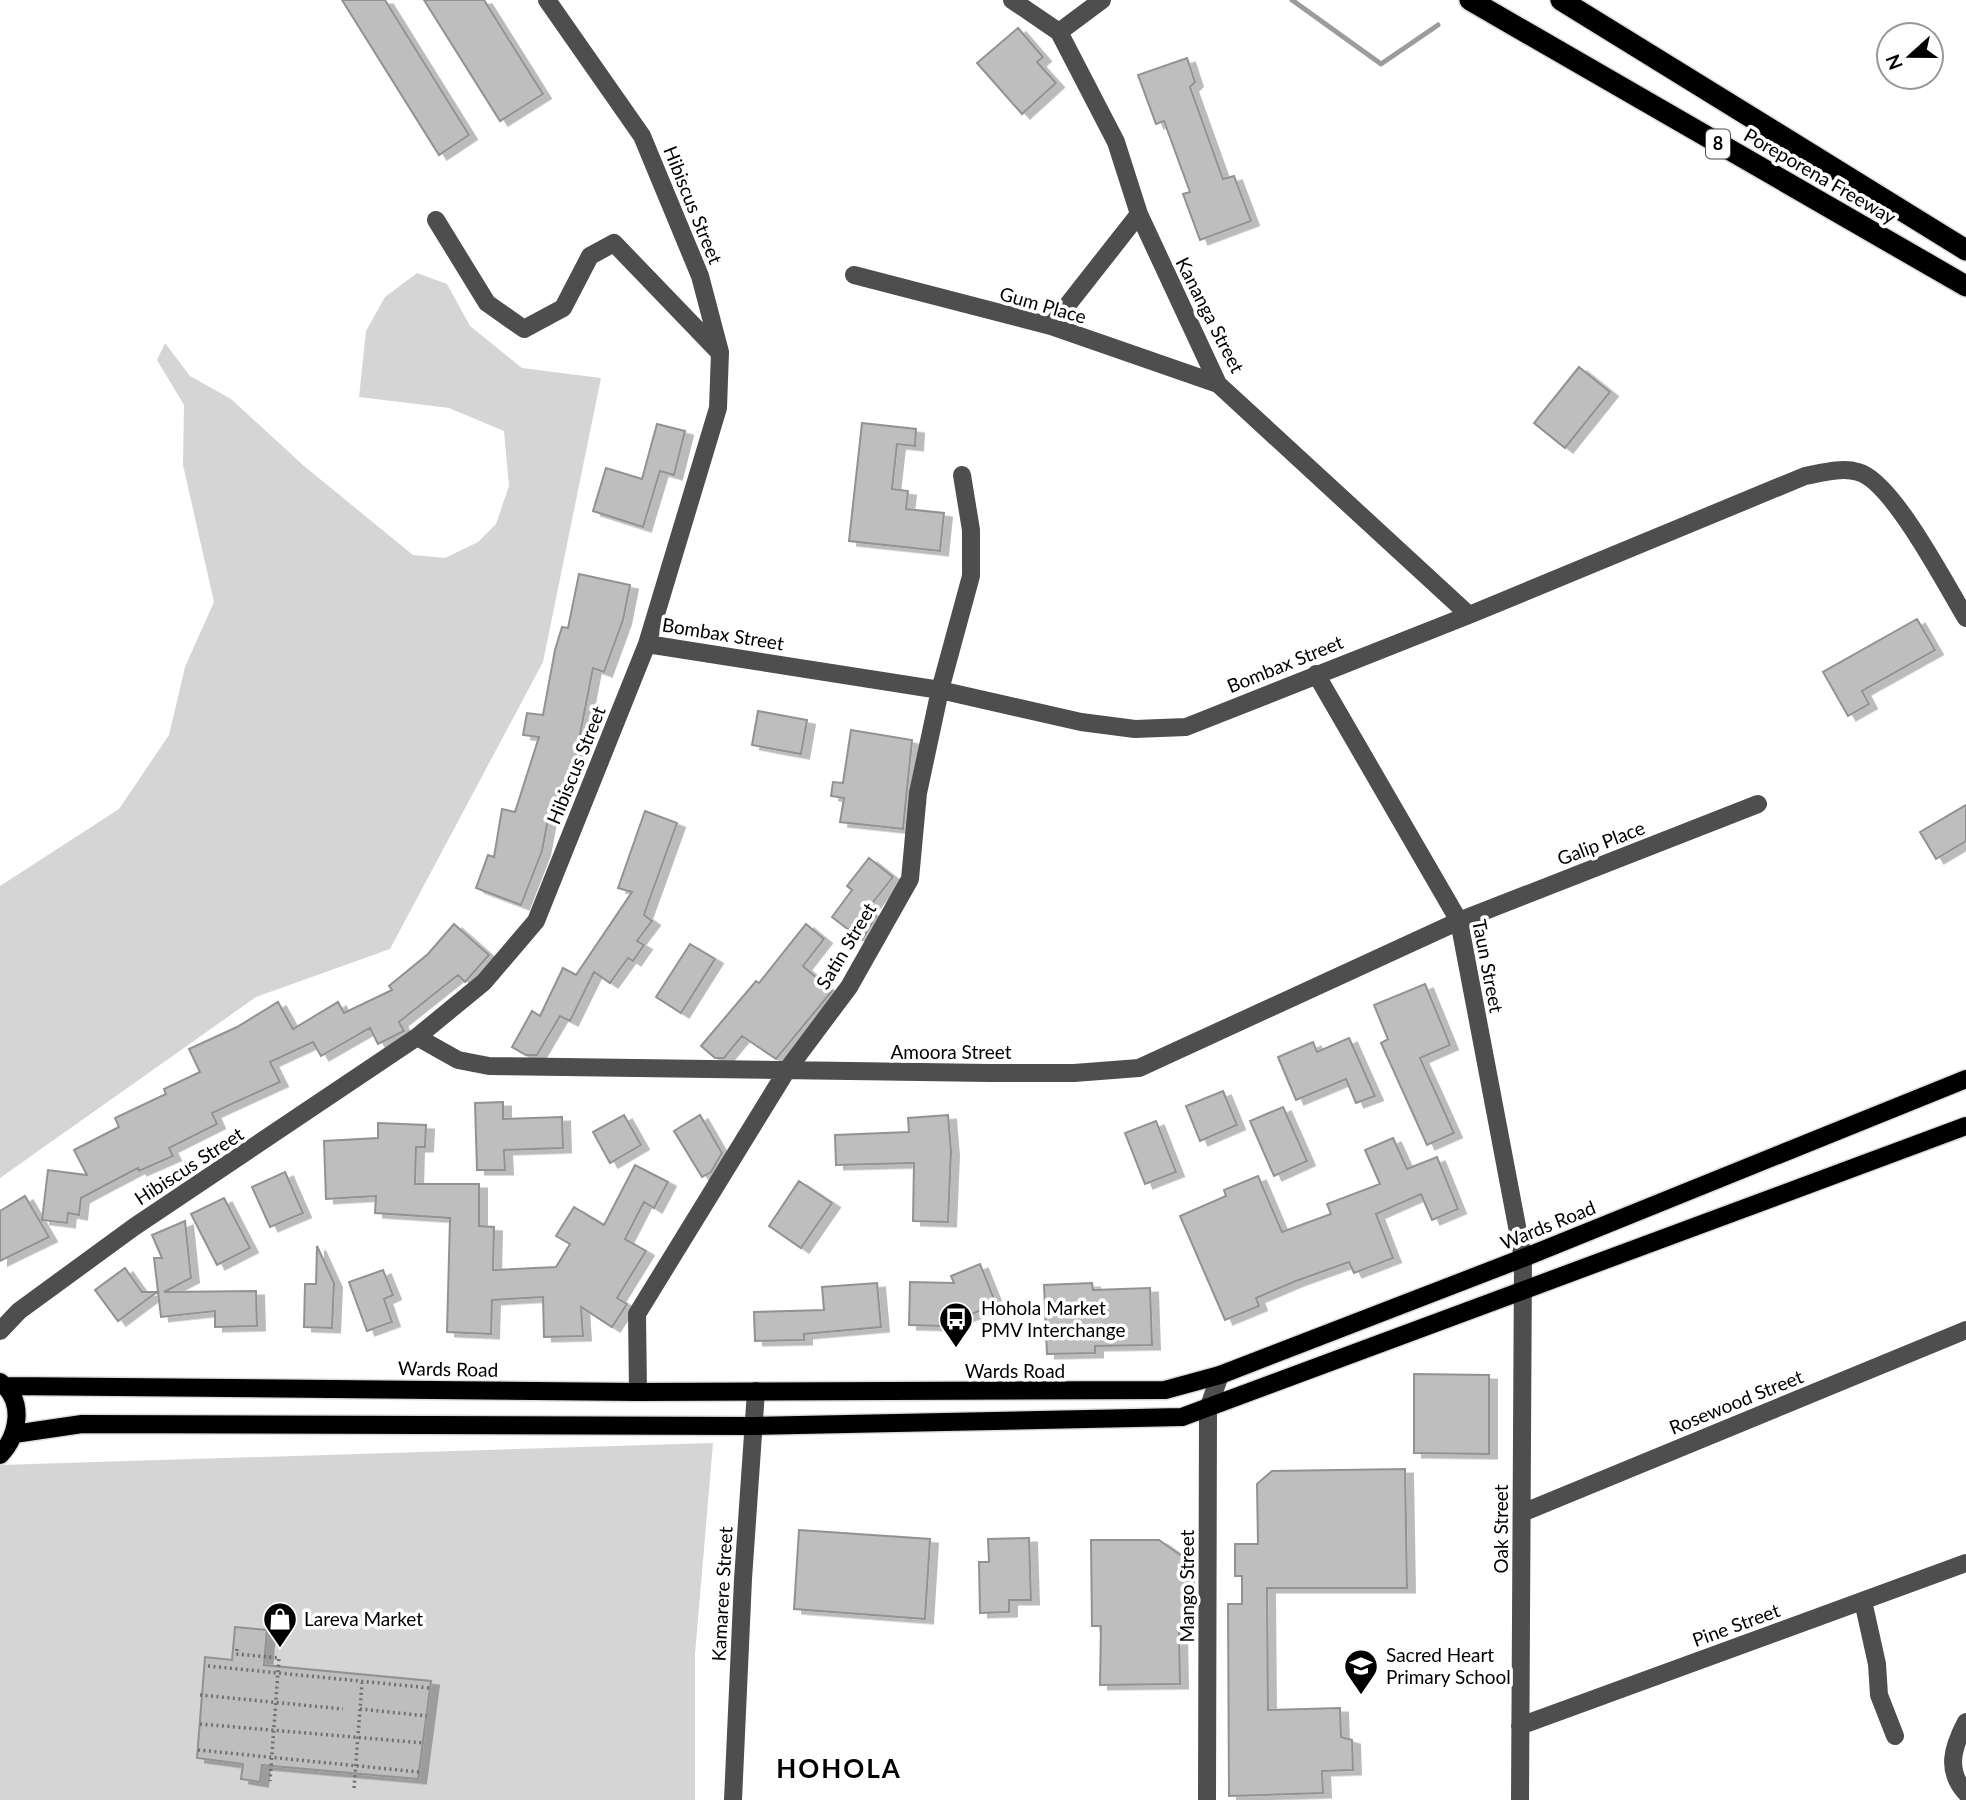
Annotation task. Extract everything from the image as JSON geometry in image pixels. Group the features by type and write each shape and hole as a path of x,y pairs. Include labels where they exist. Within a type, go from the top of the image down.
{"highway":[{"name":"Poreporena Freeway","path":"1470,0 1966,286"},
{"name":"Poreporena Freeway","path":"1562,0 1966,250"}],"main road":[{"name":"Wards Road","path":"3,1384 638,1392 1166,1390 1220,1375 1523,1258 1966,1079"},
{"path":"15,1434 82,1424 753,1426 1182,1417 1966,1126"},
{"path":"0,1455 15,1434 15,1404 3,1384"}],"street":[{"name":"Hibiscus Street","path":"0,1331 19,1311 134,1227 417,1037 484,982 536,921 647,644 718,408 720,352 700,276 642,136 547,0"},
{"path":"1012,0 1059,32 1102,0"},
{"name":"Kananga Street","path":"1059,32 1116,142 1139,214 1218,384 1469,615"},
{"path":"1051,326 1139,214"},
{"path":"436,220 487,303 524,329 564,308 590,257 614,243 720,352"},
{"name":"Gum Place","path":"854,275 1051,326 1218,384"},
{"name":"Bombax Street","path":"647,644 940,690 1081,722 1135,729 1186,727 1469,615 1805,476 1835,471 1859,472 1873,481 1899,508 1966,618"},
{"name":"Satin Street","path":"638,1392 637,1314 787,1070 849,987 910,879 918,793 940,690 971,576 971,530 962,475"},
{"name":"Taun Street","path":"1316,674 1459,921 1523,1258"},
{"name":"Galip Place","path":"1459,921 1758,804"},
{"name":"Amoora Street","path":"417,1037 458,1060 489,1066 990,1073 1074,1073 1139,1068 1459,921"},
{"name":"Oak Street","path":"1520,1800 1523,1258"},
{"name":"Rosewood Street","path":"1522,1513 1966,1330"},
{"name":"Mango Street","path":"1207,1800 1208,1409 1220,1375"},
{"name":"Kamarere Street","path":"733,1800 756,1391"},
{"name":"Pine Street","path":"1520,1726 1966,1563"},
{"path":"1863,1601 1877,1664 1879,1695 1895,1736"},
{"path":"1966,1722 1952,1760 1954,1780 1966,1793"}],"path":[{"path":"237,1649 236,1654 279,1657 270,1781"},
{"path":"208,1666 430,1688"},
{"path":"354,1788 362,1683"},
{"path":"200,1695 343,1709"},
{"path":"360,1709 426,1717"},
{"path":"200,1724 424,1743"},
{"path":"198,1750 419,1772"}],"shaded area":[{"path":"417,273 447,284 470,326 522,368 601,378 543,662 390,949 256,997 0,1178 0,886 119,809 169,735 185,667 214,602 183,465 184,405 157,360 165,343 190,376 231,399 304,466 413,555 445,558 478,542 496,524 509,486 504,431 449,408 359,397 366,331 385,297"},
{"path":"713,1443 695,1654 695,1800 0,1800 0,1465"}],"building":[{"path":"342,0 385,0 469,135 439,155"},
{"path":"424,0 484,0 543,94 500,121"},
{"path":"1018,28 1043,57 1037,62 1056,83 1022,114 977,63"},
{"path":"1187,58 1195,82 1190,87 1223,179 1234,176 1251,221 1200,240 1183,194 1190,192 1164,121 1156,124 1138,75"},
{"path":"1579,367 1610,392 1565,448 1534,423"},
{"path":"862,423 916,429 915,446 897,444 892,489 908,491 906,509 944,513 940,551 849,541"},
{"path":"657,424 685,431 674,475 660,471 643,527 593,511 606,468 642,479"},
{"path":"579,574 630,585 623,620 604,672 593,668 575,760 557,812 550,809 542,851 521,905 476,888 488,855 494,857 502,809 515,812 539,737 523,735 527,713 543,715 555,650 562,627 568,628"},
{"path":"1917,619 1935,650 1862,691 1869,704 1848,716 1823,672"},
{"path":"758,711 807,720 801,754 752,745"},
{"path":"851,730 912,740 903,829 840,822 844,798 831,796 833,782 843,783"},
{"path":"1966,805 1966,841 1936,859 1920,832"},
{"path":"645,811 677,823 644,915 652,921 637,941 644,945 633,961 628,958 610,983 594,972 570,1021 560,1016 537,1055 526,1055 512,1047 532,1011 540,1016 563,968 576,975 632,892 618,888"},
{"path":"869,858 893,877 867,910 876,916 862,940 832,917 852,890 847,886"},
{"path":"454,924 489,955 465,982 458,975 399,1022 404,1031 378,1044 370,1028 321,1056 313,1042 270,1062 280,1082 212,1113 217,1124 169,1148 173,1156 139,1171 138,1168 81,1198 79,1215 68,1213 67,1223 42,1220 48,1170 87,1175 74,1150 119,1127 115,1118 166,1094 164,1089 200,1072 189,1049 237,1027 278,1002 293,1029 338,1002 344,1013 392,990 389,986 428,954"},
{"path":"806,924 824,939 803,966 832,991 776,1059 742,1036 724,1058 715,1058 701,1046 756,981 759,983"},
{"path":"690,944 715,959 681,1013 656,997"},
{"path":"1425,984 1450,1045 1420,1058 1454,1133 1427,1145 1381,1043 1388,1039 1374,1005"},
{"path":"1349,1038 1375,1096 1356,1103 1346,1079 1296,1100 1278,1057 1313,1042 1317,1052"},
{"path":"1223,1091 1237,1125 1200,1141 1186,1106"},
{"path":"503,1102 503,1119 562,1117 563,1148 504,1150 505,1170 477,1170 475,1103"},
{"path":"1283,1107 1307,1161 1274,1176 1250,1121"},
{"path":"624,1115 641,1145 610,1163 593,1132"},
{"path":"700,1115 722,1153 711,1172 702,1177 674,1131"},
{"path":"948,1115 951,1151 948,1222 913,1221 914,1163 836,1165 835,1135 909,1132 908,1118"},
{"path":"1156,1121 1176,1172 1145,1184 1125,1133"},
{"path":"378,1123 426,1125 425,1147 416,1147 415,1184 479,1184 479,1226 494,1227 493,1270 556,1267 570,1244 556,1236 574,1207 604,1225 635,1165 668,1182 654,1208 644,1202 625,1239 646,1251 617,1298 627,1304 612,1327 581,1307 583,1336 544,1337 543,1297 492,1300 491,1334 447,1332 450,1218 375,1213 376,1196 326,1199 324,1141 378,1138"},
{"path":"1393,1138 1407,1169 1437,1157 1458,1209 1432,1220 1421,1194 1376,1214 1393,1258 1354,1273 1349,1262 1296,1281 1256,1298 1259,1306 1225,1320 1180,1216 1226,1196 1224,1190 1258,1176 1282,1232 1331,1214 1327,1204 1380,1184 1365,1150"},
{"path":"285,1172 303,1213 270,1227 252,1187"},
{"path":"799,1181 832,1203 801,1248 769,1226"},
{"path":"25,1196 49,1237 0,1261 0,1211"},
{"path":"224,1198 250,1248 217,1265 191,1214"},
{"path":"185,1221 191,1278 164,1292 256,1291 257,1326 215,1327 215,1311 161,1317 154,1258 162,1258 152,1235"},
{"path":"317,1246 334,1283 332,1328 304,1327 305,1284 316,1284"},
{"path":"980,1264 996,1304 943,1326 909,1325 910,1282 954,1283 951,1276"},
{"path":"125,1268 142,1292 157,1292 118,1321 95,1290"},
{"path":"383,1270 393,1295 384,1299 392,1322 367,1331 349,1282"},
{"path":"877,1283 881,1327 804,1334 804,1340 755,1341 754,1312 824,1310 822,1287"},
{"path":"1092,1283 1093,1290 1150,1288 1152,1345 1095,1346 1095,1353 1047,1354 1044,1285"},
{"path":"1414,1374 1489,1375 1489,1454 1414,1453"},
{"path":"1405,1469 1407,1588 1267,1588 1268,1710 1340,1708 1341,1737 1352,1740 1353,1770 1322,1771 1323,1793 1229,1796 1228,1604 1242,1604 1242,1576 1235,1576 1235,1544 1258,1544 1257,1484 1272,1471"},
{"path":"799,1530 930,1539 925,1619 794,1609"},
{"path":"1029,1538 1031,1600 1009,1600 1009,1612 980,1613 979,1562 989,1562 988,1539"},
{"path":"1091,1540 1159,1540 1186,1559 1186,1615 1182,1615 1182,1631 1179,1631 1180,1684 1100,1685 1101,1626 1092,1626"},
{"path":"235,1627 267,1630 264,1665 431,1681 418,1779 262,1765 260,1782 241,1779 243,1764 197,1758 205,1657 232,1660"}],"waterway":[{"path":"1292,0 1381,64 1438,25"}],"place":[{"name":"Hohola Market PMV Interchange","path":"956,1349"},
{"name":"Lareva Market","path":"280,1649"},
{"name":"Sacred Heart Primary School","path":"1361,1696"}],"district":[{"name":"HOHOLA","path":"839,1769"}]}
